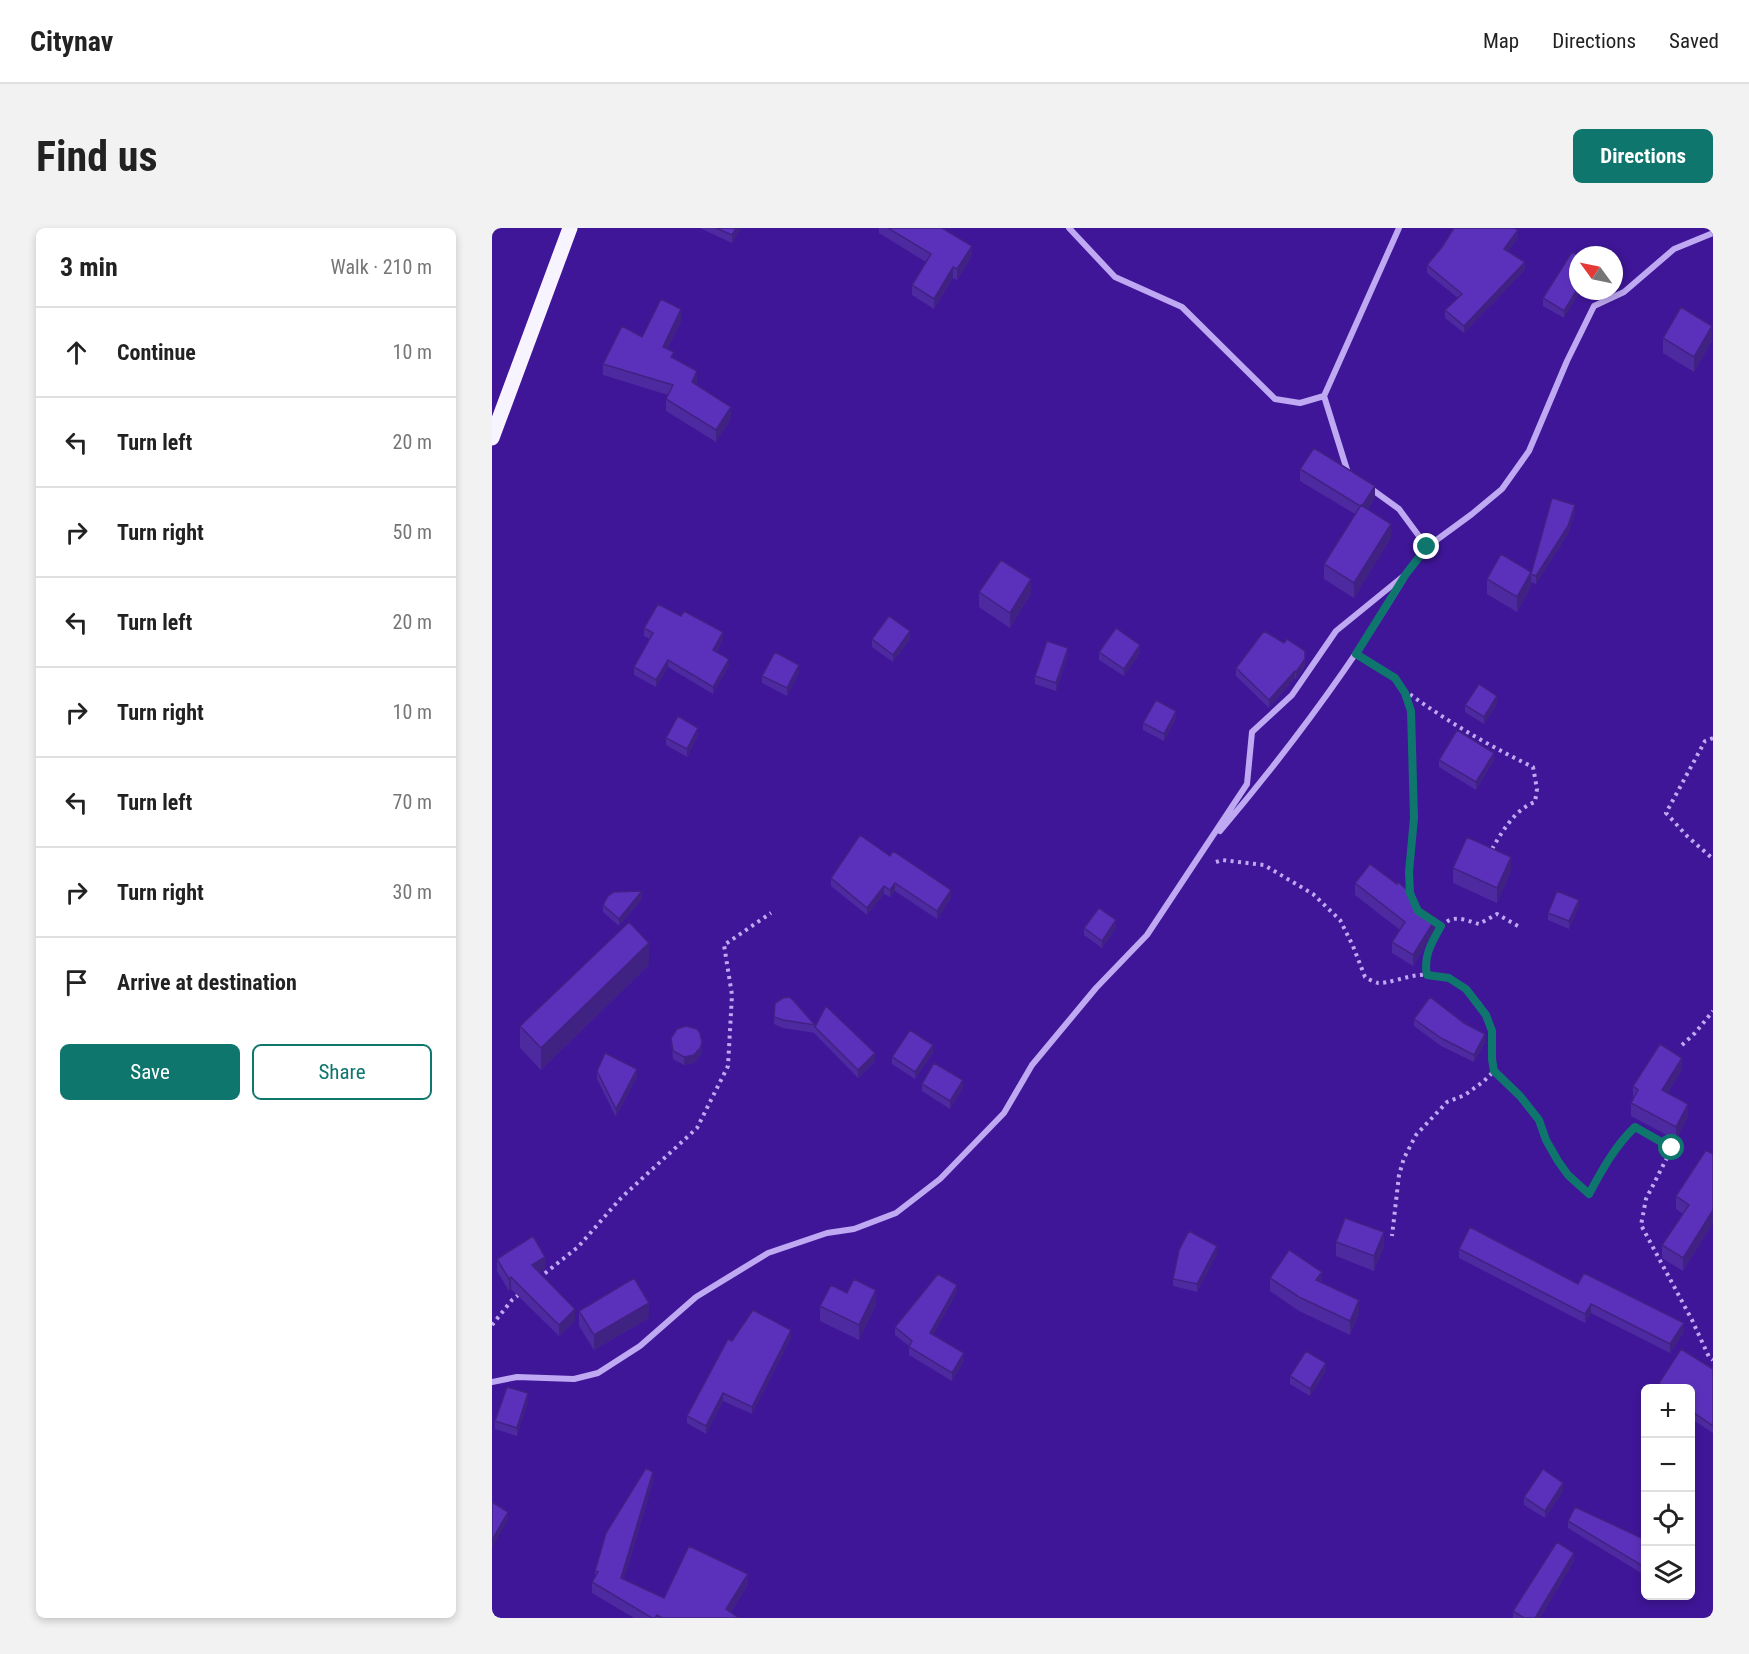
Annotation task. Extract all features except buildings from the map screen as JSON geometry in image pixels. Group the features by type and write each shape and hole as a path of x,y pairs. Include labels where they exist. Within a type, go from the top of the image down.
{"main road":[{"path":"492,438 570,228"}],"street":[{"path":"1069,228 1115,277 1182,307 1275,399 1300,403 1324,396"},
{"path":"1357,479 1348,472 1324,396 1399,228"},
{"path":"1200,853 1297,737 1356,654 1406,574 1427,547 1502,489 1529,451 1567,361 1594,306 1624,292 1674,249 1713,233"},
{"path":"1365,485 1399,509 1427,547"},
{"path":"492,1382 518,1377 574,1380 598,1373 640,1346 696,1297 768,1253 827,1233 854,1229 896,1213 940,1179 1004,1113 1032,1065 1096,988 1148,935 1247,784 1252,732 1292,694 1335,631 1406,574"}],"path":[{"path":"1356,654 1395,678 1405,693 1411,711 1414,818 1409,882 1410,893 1418,911"},
{"path":"1401,688 1465,731 1533,767 1538,789 1535,802 1527,805 1508,824 1489,854"},
{"path":"1713,738 1705,741 1666,813 1713,859"},
{"path":"1192,867 1222,860 1264,865 1313,894 1340,920 1365,977 1378,983 1427,975 1449,978 1466,989 1486,1015 1492,1031 1494,1071 1520,1096 1539,1120 1546,1140 1558,1161 1568,1175 1589,1194 1602,1168 1635,1127 1672,1148 1646,1199 1641,1225 1692,1320 1709,1357 1713,1360"},
{"path":"537,1280 578,1247 621,1198 697,1128 728,1066 732,995 724,945 771,913"},
{"path":"1427,975 1426,955 1441,926 1452,919 1479,924 1497,914 1518,926"},
{"path":"1682,1045 1713,1011"},
{"path":"1392,1236 1399,1175 1404,1158 1416,1135 1447,1102 1465,1095 1494,1071"},
{"path":"492,1325 512,1300 528,1287"}],"route":[{"path":"1427,547 1406,574 1356,654 1395,678 1405,693 1411,711 1414,818 1409,872 1410,893 1418,911 1441,926 1426,955 1427,975 1449,978 1466,989 1486,1015 1492,1031 1494,1071 1520,1096 1539,1120 1546,1140 1558,1161 1568,1175 1589,1194 1602,1168 1635,1127 1672,1148"}]}
